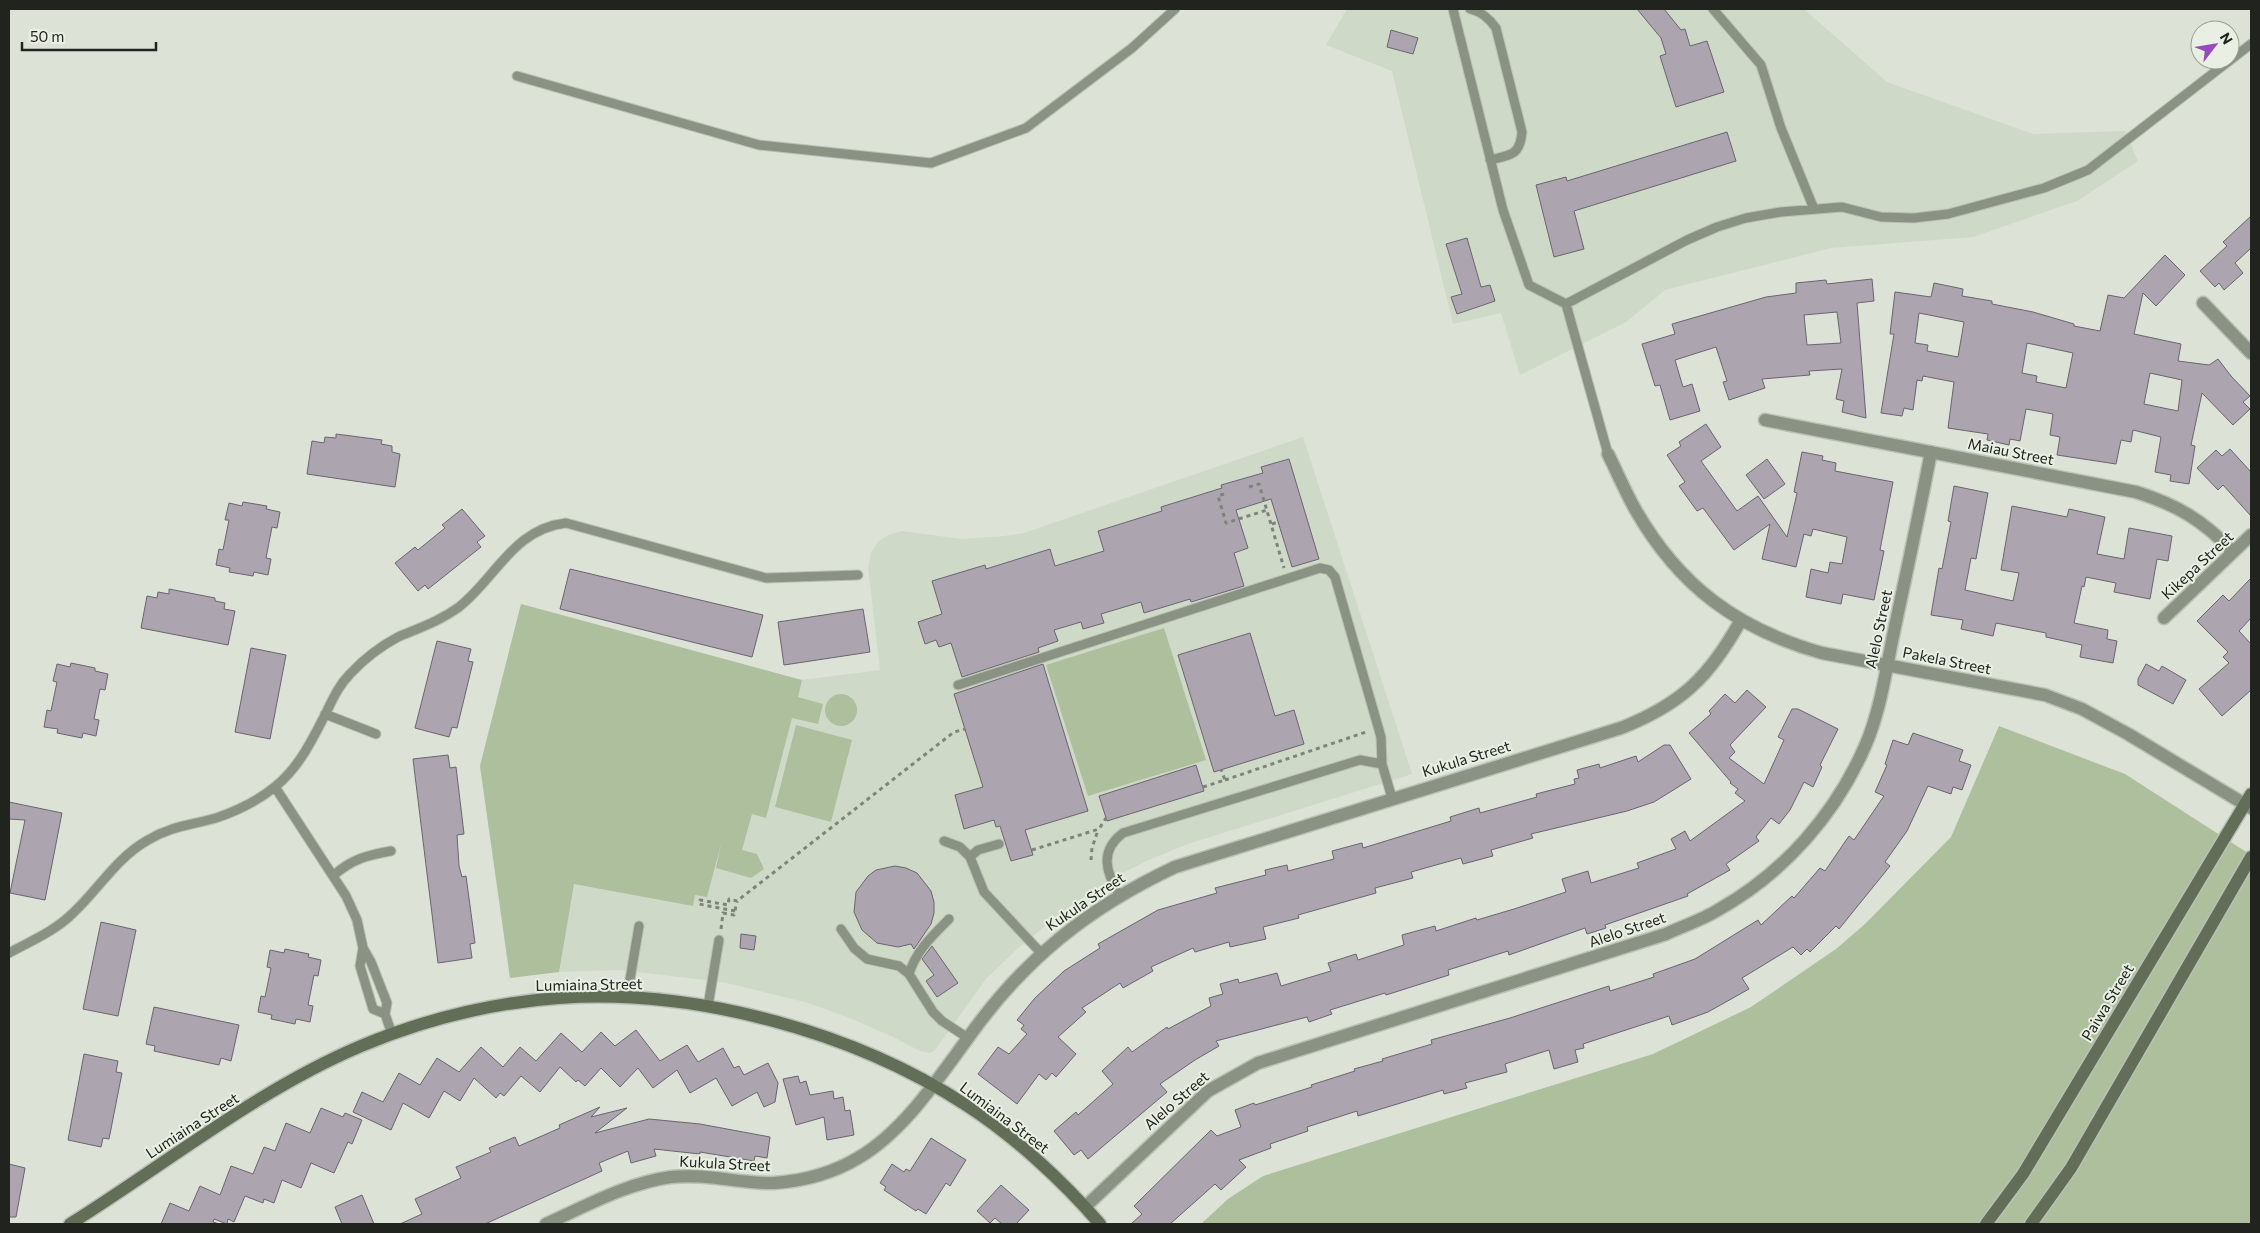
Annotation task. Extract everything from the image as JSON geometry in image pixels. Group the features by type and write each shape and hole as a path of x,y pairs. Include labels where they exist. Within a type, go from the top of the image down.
{"street":[{"path":"2203,304 2251,353"},
{"name":"Maiau Street","path":"1765,420 2136,492 2168,502 2192,515 2220,538 2233,552"},
{"name":"Alelo Street","path":"1085,1207 1208,1091 1258,1063 1666,934 1717,911 1746,893 1778,868 1805,841 1827,814 1847,783 1867,742 1882,691 1931,452"},
{"name":"Pakela Street","path":"1608,454 1635,508 1655,540 1688,579 1723,610 1741,620 1794,645 1822,653 2045,695 2082,709 2249,802"},
{"name":"Kikepa Street","path":"2164,618 2251,535"},
{"name":"Kukula Street","path":"546,1224 627,1188 670,1178 693,1175 773,1183 828,1172 858,1158 895,1130 954,1059 1007,988 1040,953 1073,926 1119,895 1175,867 1612,731 1648,717 1682,695 1699,681 1726,646 1741,620"},
{"name":"Paiwa Street","path":"1986,1224 2023,1174 2249,802"},
{"path":"2032,1224 2071,1168 2251,857"},
{"name":"Lumiaina Street","path":"70,1224 276,1089 320,1065 392,1034 454,1015 499,1005 559,998 627,997 708,1006 786,1024 871,1055 932,1085 968,1106 1026,1151 1085,1207 1100,1224"}],"lane":[{"path":"517,76 759,145 932,162 1026,128 1132,48 1175,9"},
{"path":"1466,9 1453,9 1502,210 1529,285 1566,304 1608,454"},
{"path":"1470,9 1481,12 1490,19 1496,28 1522,132 1521,145 1513,154 1490,160"},
{"path":"1713,9 1760,65 1781,128 1814,208"},
{"path":"1566,304 1687,240 1717,227 1746,218 1814,208 1842,208 1890,217 1914,218 1948,214 2044,188 2088,170 2127,142 2251,44"},
{"path":"9,953 56,927 73,913 119,861 148,840 192,822 214,818 239,810 274,787 305,754 338,689 351,673 379,649 396,638 440,620 460,606 525,538 540,529 554,524 566,523 766,578 858,575"},
{"path":"958,685 1320,568 1329,570 1335,577 1382,737 1382,764 1392,798"},
{"path":"326,714 376,734"},
{"path":"1119,895 1107,865 1107,857 1114,840 1123,833 1360,760 1382,764"},
{"path":"274,787 334,874 356,920 363,948 371,962 387,1002 385,1014 392,1034"},
{"path":"944,841 960,847 970,857 984,892 1040,953"},
{"path":"970,857 978,850 999,844"},
{"path":"334,874 346,864 366,855 391,851"},
{"path":"909,974 913,961 924,945 948,919"},
{"path":"627,997 639,926"},
{"path":"842,929 854,948 868,959 899,966 909,974 933,1012 942,1021 968,1038"},
{"path":"708,1006 719,940"},
{"path":"363,948 360,966 373,1009 385,1014"}],"path":[{"path":"1249,487 1259,484 1284,568 1276,570"},
{"path":"1260,488 1267,486"},
{"path":"1224,494 1218,496 1226,523 1267,510"},
{"path":"1272,524 1278,522"},
{"path":"1203,787 1368,732 1366,724"},
{"path":"719,940 723,913 734,915 737,901 954,732 965,729"},
{"path":"1222,769 1225,780"},
{"path":"1091,860 1092,848 1098,830 1106,818"},
{"path":"1032,850 1098,830"},
{"path":"735,911 699,904 700,900 728,905 729,900 737,901"}],"shaded area":[{"path":"1347,9 1804,9 1887,82 2033,134 2125,131 2138,161 2077,201 1973,237 1831,248 1665,290 1626,322 1520,375 1501,313 1453,324 1392,71 1326,45"},
{"path":"1303,437 1412,774 1188,844 1146,861 1106,882 1062,912 1016,950 986,979 935,1050 930,1053 920,1051 847,1017 805,1002 722,982 620,970 552,972 510,978 480,766 521,604 802,680 880,670 868,567 871,553 878,542 888,535 902,531 961,539 1024,533"}],"green space":[{"path":"521,604 802,680 798,697 823,704 818,724 792,718 766,818 752,814 742,850 757,854 764,869 751,878 716,868 721,844 707,897 695,895 693,906 574,884 559,972 510,978 480,766"},
{"path":"1164,628 1206,760 1088,796 1046,665"},
{"path":"841,694 847,695 852,699 856,704 856,716 852,721 847,725 841,726 835,725 830,721 826,716 825,710 826,704 830,699 835,695"},
{"path":"796,725 852,740 831,822 775,807"},
{"path":"1999,726 2125,774 2251,855 2251,1224 1201,1224 1228,1199 1263,1176 1653,1054 1751,1007 1836,949 1865,924 1951,837"}],"building":[{"path":"1637,9 1664,9 1681,30 1685,29 1690,46 1707,41 1724,92 1676,107 1660,56 1666,54 1661,38"},
{"path":"1391,30 1418,38 1413,54 1387,47"},
{"path":"1727,132 1736,161 1574,211 1584,249 1554,257 1536,185 1566,177 1567,181"},
{"path":"2251,216 2251,248 2235,263 2243,273 2224,290 2219,283 2215,287 2200,271 2227,246 2223,242"},
{"path":"1467,238 1481,287 1490,285 1495,301 1457,314 1451,297 1462,294 1446,244"},
{"path":"2165,255 2185,275 2156,306 2143,293 2134,334 2181,344 2178,361 2209,365 2218,359 2250,396 2243,402 2250,409 2233,425 2202,393 2191,445 2195,446 2189,484 2170,481 2171,475 2155,472 2161,437 2133,430 2131,442 2121,440 2116,464 2057,455 2060,437 2050,435 2053,414 2026,409 2020,441 2010,439 2009,445 1987,440 1988,434 1948,428 1954,382 1923,376 1922,381 1917,380 1913,410 1904,408 1902,416 1881,413 1894,334 1890,334 1895,292 1931,297 1934,283 1963,289 1962,296 1992,301 1992,304 2033,312 2074,324 2074,326 2100,331 2108,295 2124,298","holes":["1919,313 1964,322 1958,357 1927,351 1928,345 1915,343","2027,343 2073,353 2066,388 2036,382 2037,376 2022,373","2150,373 2182,380 2178,411 2144,404"]},
{"path":"1872,279 1874,301 1857,303 1866,418 1842,412 1844,401 1836,399 1842,369 1809,371 1810,375 1762,379 1765,388 1729,400 1723,382 1727,381 1716,347 1675,360 1683,387 1692,384 1700,411 1670,420 1660,385 1655,386 1642,344 1675,334 1672,324 1766,297 1796,293 1796,283 1826,280 1827,284","holes":["1837,312 1841,343 1807,345 1804,315"]},
{"path":"1706,424 1721,447 1701,461 1737,511 1758,496 1787,537 1797,493 1794,492 1802,452 1823,456 1822,460 1836,463 1835,471 1893,482 1880,550 1884,551 1874,600 1843,594 1841,604 1806,597 1811,569 1828,573 1830,562 1842,564 1847,537 1813,529 1811,536 1804,534 1796,567 1762,559 1770,524 1734,550 1703,508 1697,511 1679,486 1685,482 1667,455 1681,446 1679,442"},
{"path":"336,434 382,440 381,444 392,446 392,452 400,454 395,487 307,474 312,441 324,443 325,437 336,438"},
{"path":"2230,449 2251,472 2251,516 2223,485 2218,490 2197,468 2216,450 2222,456"},
{"path":"1289,459 1319,559 1292,567 1271,499 1236,510 1248,548 1234,553 1244,586 1191,602 1190,599 1144,613 1141,602 1101,614 1104,623 1083,629 1081,622 1054,630 1058,641 1038,648 1039,652 962,677 951,643 939,647 936,640 925,644 918,622 942,614 932,581 985,565 986,569 1050,549 1055,566 1104,551 1098,531 1162,511 1161,507 1222,488 1221,485 1263,473 1261,467"},
{"path":"1767,459 1785,484 1764,499 1746,475"},
{"path":"1954,486 1988,493 1976,559 1971,558 1965,590 2013,601 2019,573 2001,570 2012,506 2067,517 2069,509 2105,517 2097,554 2124,559 2129,528 2172,536 2168,561 2157,559 2150,599 2114,592 2116,583 2086,577 2084,587 2082,586 2074,623 2108,630 2107,639 2117,641 2113,663 2080,657 2082,645 2046,637 2046,633 1996,623 1993,636 1961,629 1963,620 1931,615 1939,568 1942,569 1951,522 1948,521"},
{"path":"243,502 267,506 266,509 280,512 277,528 272,527 266,558 271,559 268,575 254,572 253,576 229,572 230,568 216,565 219,549 223,550 229,520 225,520 229,503 242,506"},
{"path":"462,509 485,536 477,542 481,547 428,589 425,585 418,591 395,563 415,547 418,550 445,528 442,525"},
{"path":"570,569 763,615 752,657 560,609"},
{"path":"2251,578 2251,618 2239,631 2251,644 2251,690 2222,716 2199,689 2229,663 2223,657 2228,652 2197,621 2223,595 2229,601"},
{"path":"169,589 215,598 215,601 225,603 224,609 235,611 228,645 141,628 147,596 157,598 158,592 169,594"},
{"path":"863,609 870,652 784,665 778,622"},
{"path":"1250,633 1275,716 1294,710 1304,744 1214,772 1178,655"},
{"path":"437,641 471,649 468,661 473,662 457,728 452,727 449,737 415,728"},
{"path":"251,648 286,655 270,739 235,732"},
{"path":"71,663 95,668 95,671 108,674 105,690 100,689 94,719 99,720 96,736 83,733 82,738 57,733 58,729 44,727 47,710 51,711 57,682 53,681 57,664 70,667"},
{"path":"1043,664 1088,811 1025,830 1033,855 1011,861 1000,826 996,827 994,820 964,829 955,795 983,787 954,694"},
{"path":"2146,664 2159,671 2162,666 2186,680 2173,704 2138,685 2138,679"},
{"path":"1747,690 1766,707 1730,745 1735,752 1729,758 1764,784 1784,740 1778,737 1792,709 1798,709 1838,729 1820,765 1822,767 1813,787 1804,782 1790,810 1779,824 1771,818 1756,837 1759,841 1726,864 1730,870 1687,894 1688,896 1605,925 1606,928 1587,934 1585,928 1509,955 1508,951 1448,970 1449,975 1330,1010 1332,1014 1309,1022 1307,1017 1216,1041 1219,1046 1160,1084 1167,1092 1088,1159 1081,1150 1074,1155 1054,1131 1076,1112 1078,1115 1113,1084 1102,1071 1128,1047 1132,1052 1167,1027 1168,1029 1211,1006 1209,998 1223,994 1220,984 1238,979 1239,983 1277,973 1281,986 1331,971 1328,963 1356,954 1358,960 1404,945 1402,935 1435,926 1436,931 1566,892 1562,879 1588,871 1591,883 1639,868 1637,863 1676,849 1671,839 1685,831 1690,841 1745,801 1735,793 1738,789 1730,783 1689,733 1711,714 1709,711 1725,694 1735,703"},
{"path":"1913,733 1963,750 1959,761 1971,765 1962,790 1953,787 1951,794 1928,786 1907,831 1885,862 1890,866 1839,929 1836,926 1810,952 1807,949 1801,955 1793,947 1742,978 1749,989 1708,1012 1672,1025 1669,1016 1583,1044 1584,1048 1575,1050 1578,1062 1554,1069 1549,1050 1505,1064 1507,1072 1465,1083 1467,1088 1444,1094 1443,1090 1358,1116 1357,1111 1307,1127 1308,1131 1270,1144 1271,1148 1239,1160 1246,1167 1221,1190 1215,1184 1170,1224 1131,1224 1142,1214 1134,1206 1211,1130 1217,1136 1241,1127 1235,1110 1312,1087 1311,1085 1355,1071 1354,1069 1432,1044 1431,1040 1510,1018 1609,986 1610,991 1654,977 1653,974 1695,959 1758,920 1761,925 1792,896 1794,898 1820,868 1825,871 1849,836 1854,840 1884,796 1875,792 1887,765 1885,764 1893,740 1908,745"},
{"path":"1664,745 1670,745 1691,779 1654,802 1627,811 1531,834 1533,838 1491,850 1493,856 1463,864 1461,858 1411,872 1413,878 1375,888 1376,893 1298,915 1299,918 1263,927 1266,939 1230,947 1229,942 1195,952 1193,948 1151,967 1153,971 1123,988 1120,983 1082,1008 1086,1012 1058,1037 1076,1054 1056,1077 1052,1073 1046,1080 1039,1074 1017,1104 978,1074 998,1047 1009,1054 1027,1034 1021,1029 1024,1025 1017,1020 1035,998 1064,971 1100,948 1098,944 1158,910 1217,893 1215,888 1266,875 1265,870 1287,865 1288,871 1334,859 1332,851 1362,843 1363,848 1451,821 1450,817 1479,808 1480,813 1537,797 1536,794 1575,784 1574,779 1579,778 1577,770 1599,764 1600,768 1636,756 1638,762"},
{"path":"448,755 450,768 456,767 464,834 457,835 459,866 462,877 466,876 475,943 470,944 472,958 438,963 413,759"},
{"path":"1196,765 1204,791 1107,821 1099,796"},
{"path":"9,802 62,813 45,900 10,893 25,820 9,819"},
{"path":"895,866 917,873 931,891 934,902 931,924 914,949 911,944 898,947 877,943 862,930 854,912 856,892 868,876 876,870"},
{"path":"101,922 136,930 118,1016 83,1009"},
{"path":"741,934 756,936 754,950 740,948"},
{"path":"932,946 958,983 937,997 926,981 934,975 922,959"},
{"path":"285,949 309,954 308,957 321,960 318,976 314,975 308,1005 313,1006 310,1022 296,1019 295,1024 271,1019 272,1015 258,1012 261,996 265,997 271,968 267,967 270,950 284,953"},
{"path":"154,1007 239,1025 231,1061 221,1058 219,1065 154,1051 155,1046 146,1044"},
{"path":"636,1030 660,1061 687,1045 698,1062 723,1048 734,1068 739,1066 744,1075 768,1063 778,1083 775,1102 764,1107 757,1092 732,1106 716,1078 690,1093 677,1070 653,1088 638,1068 620,1087 601,1068 585,1086 578,1080 576,1082 560,1067 540,1092 521,1076 504,1096 500,1093 496,1098 474,1078 460,1101 444,1091 429,1118 403,1103 391,1130 353,1112 362,1092 383,1102 399,1073 420,1085 437,1058 459,1072 481,1047 503,1067 520,1047 536,1061 561,1033 582,1052 601,1032 615,1046"},
{"path":"84,1054 118,1061 116,1072 122,1073 109,1139 103,1138 101,1147 68,1140"},
{"path":"798,1076 800,1083 806,1081 810,1095 833,1091 834,1099 843,1097 845,1111 850,1110 854,1135 827,1140 824,1117 796,1125 783,1079"},
{"path":"600,1107 591,1117 627,1108 595,1133 649,1119 700,1124 770,1137 767,1158 755,1156 754,1161 700,1152 700,1154 654,1149 656,1156 631,1163 628,1151 599,1163 602,1171 485,1224 400,1224 422,1214 415,1199 461,1178 456,1167 491,1152 489,1148 515,1137 519,1146 560,1128 559,1125"},
{"path":"321,1108 343,1117 345,1113 362,1120 352,1144 348,1142 334,1173 311,1163 301,1188 282,1180 274,1203 264,1199 263,1203 245,1196 234,1222 228,1219 227,1224 214,1219 213,1222 219,1224 161,1224 170,1203 189,1211 200,1186 220,1195 231,1166 253,1174 264,1147 275,1151 286,1123 310,1133"},
{"path":"931,1138 966,1160 950,1186 946,1183 926,1214 918,1209 916,1211 884,1190 886,1187 880,1183 892,1164 904,1172 906,1169 910,1171"},
{"path":"9,1164 25,1168 16,1217 9,1217"},
{"path":"1001,1185 1029,1210 1016,1224 1002,1224 995,1218 990,1223 977,1211"},
{"path":"362,1195 374,1224 342,1224 335,1207"}]}
